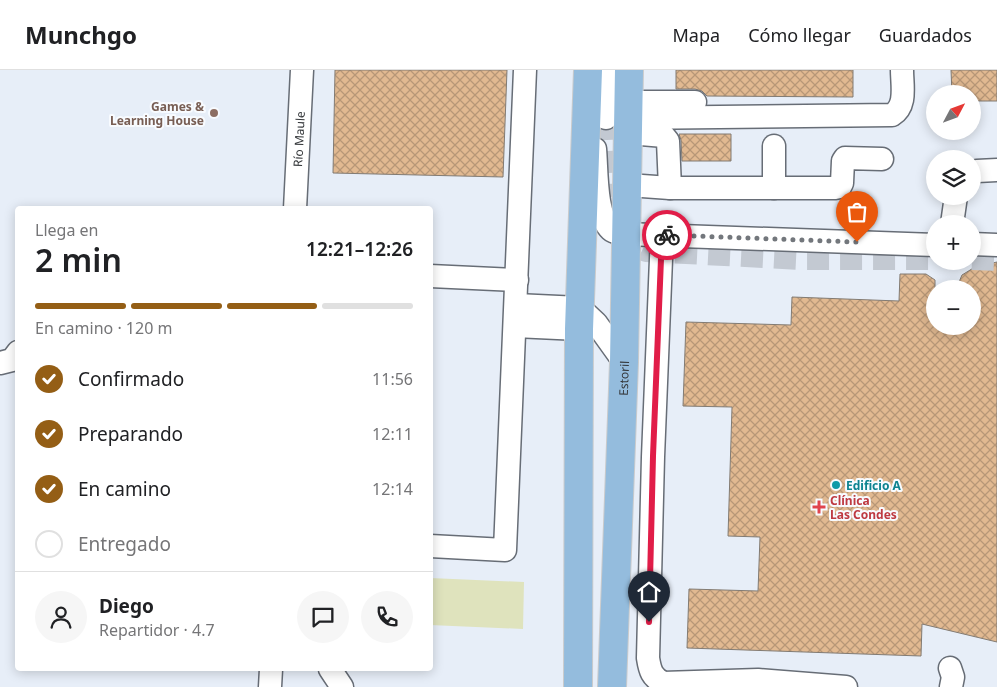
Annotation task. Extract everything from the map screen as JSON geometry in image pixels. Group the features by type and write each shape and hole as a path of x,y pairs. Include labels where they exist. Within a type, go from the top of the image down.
{"main road":[{"name":"Estoril","path":"588,70 616,115 628,185 624,362 612,687"},
{"name":"Estoril","path":"578,687 580,319 616,115 629,70"}],"street":[{"name":"Río Maule","path":"295,206 302,70"},
{"path":"433,546 505,550 525,70"},
{"path":"606,70 616,115"},
{"path":"616,115 892,115 899,111 902,105 902,70"},
{"path":"695,102 616,115 595,144 601,209 604,220 612,231 626,234 926,245"},
{"path":"616,115 666,138 668,141 670,188"},
{"path":"774,146 774,188"},
{"path":"628,185 670,188 835,188 840,187 842,183 843,161 845,158 882,159"},
{"path":"981,171 997,170"},
{"path":"662,234 653,456 648,658 650,670 654,678 663,683 758,680 846,687"},
{"path":"981,244 997,245"},
{"path":"433,276 517,280"},
{"path":"515,315 580,319 596,323 624,362"},
{"path":"0,363 12,360 15,356"},
{"path":"270,687 271,671"},
{"path":"329,671 332,687"},
{"path":"330,671 342,687"}],"green space":[{"path":"433,578 524,582 523,629 433,625"}],"building":[{"path":"335,70 507,70 503,177 333,173"},
{"path":"676,70 853,70 853,97 707,96 702,91 695,89 676,89"},
{"path":"951,70 997,70 997,101 981,101 981,85 952,85"},
{"path":"679,134 731,134 731,161 682,161"},
{"name":"Edificio A","path":"997,262 997,642 922,624 921,656 687,648 689,589 758,591 760,537 728,536 732,407 683,406 686,322 791,325 792,297 899,301 900,274 926,274 935,280 926,280 926,335 981,335 981,280 960,280 962,275 970,270 981,270 981,266"}],"tunnel":[{"path":"606,118 609,197"},
{"path":"617,231 619,237 646,251 803,259 926,259"},
{"path":"981,259 997,260"}],"way so far":[{"path":"667,235 857,242"}],"place":[{"name":"Games & Learning House","path":"214,113"},
{"name":"Edificio A","path":"836,485"},
{"name":"Clínica Las Condes","path":"819,507"}],"route":[{"path":"649,622 653,456 662,234 667,235"}]}
